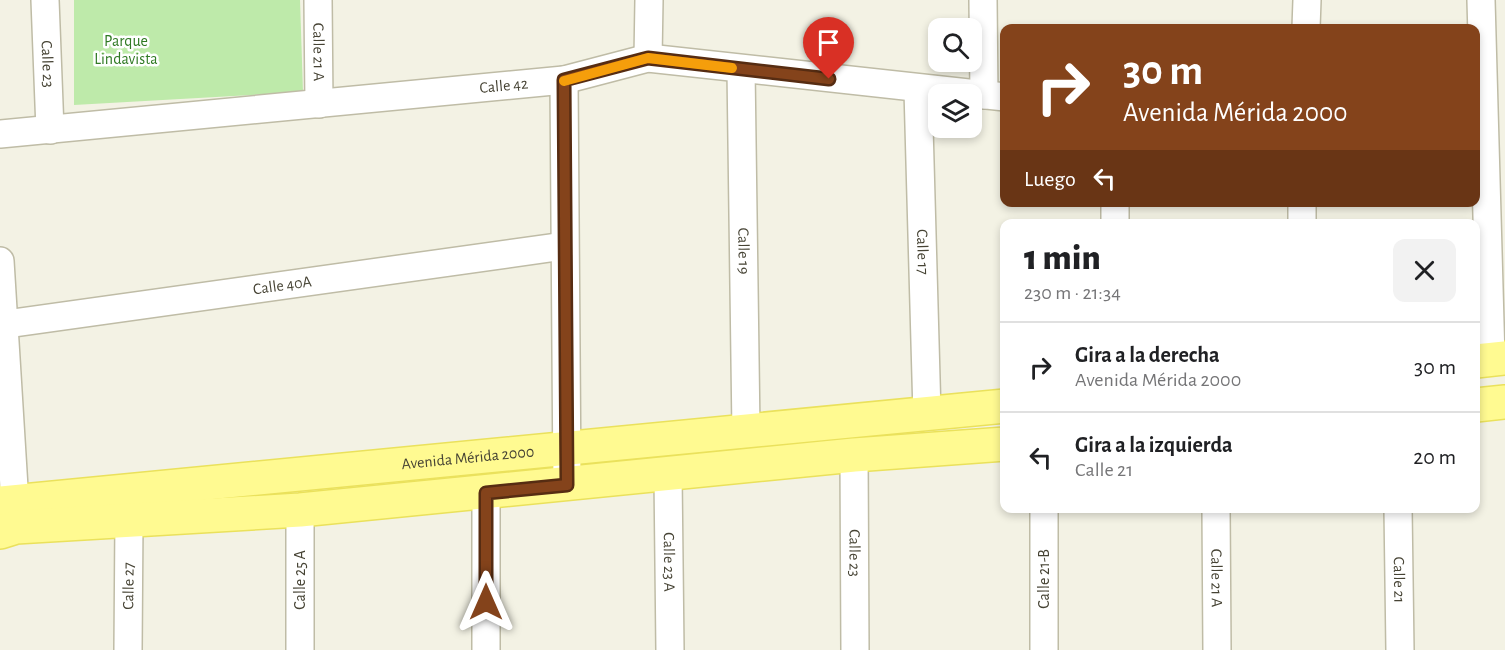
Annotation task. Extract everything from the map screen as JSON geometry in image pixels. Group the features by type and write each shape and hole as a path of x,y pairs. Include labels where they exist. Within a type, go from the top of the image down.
{"main road":[{"path":"1480,405 1505,402"},
{"name":"Avenida Mérida 2000","path":"8,516 567,448 1000,407"},
{"path":"8,516 129,520 300,510 854,455 1000,444"}],"street":[{"name":"Calle 23","path":"45,0 50,130"},
{"name":"Calle 21 A","path":"318,0 319,104"},
{"path":"648,58 649,0"},
{"path":"983,0 994,96"},
{"path":"1306,24 1307,0"},
{"path":"1481,0 1488,135 1491,359"},
{"name":"Calle 42","path":"0,134 564,80 648,58 918,90 994,96"},
{"name":"Calle 19","path":"741,69 746,431"},
{"path":"564,80 567,485"},
{"name":"Calle 17","path":"918,90 927,414"},
{"name":"Calle 40A","path":"2,325 564,246"},
{"path":"0,261 8,516"},
{"name":"Calle 23","path":"854,455 855,650"},
{"name":"Calle 23 A","path":"668,475 670,650"},
{"path":"486,493 486,650"},
{"name":"Calle 25 A","path":"300,510 300,650"},
{"name":"Calle 21-B","path":"1044,513 1044,650"},
{"name":"Calle 21 A","path":"1216,513 1216,650"},
{"name":"Calle 21","path":"1398,513 1400,650"},
{"name":"Calle 27","path":"128,650 129,520"}],"green space":[{"name":"Parque Lindavista","path":"74,0 300,0 303,92 74,105"}],"slow traffic":[{"path":"564,81 648,58 732,68"}],"route":[{"path":"486,602 486,493 567,485 564,80 648,58 829,79"}]}
